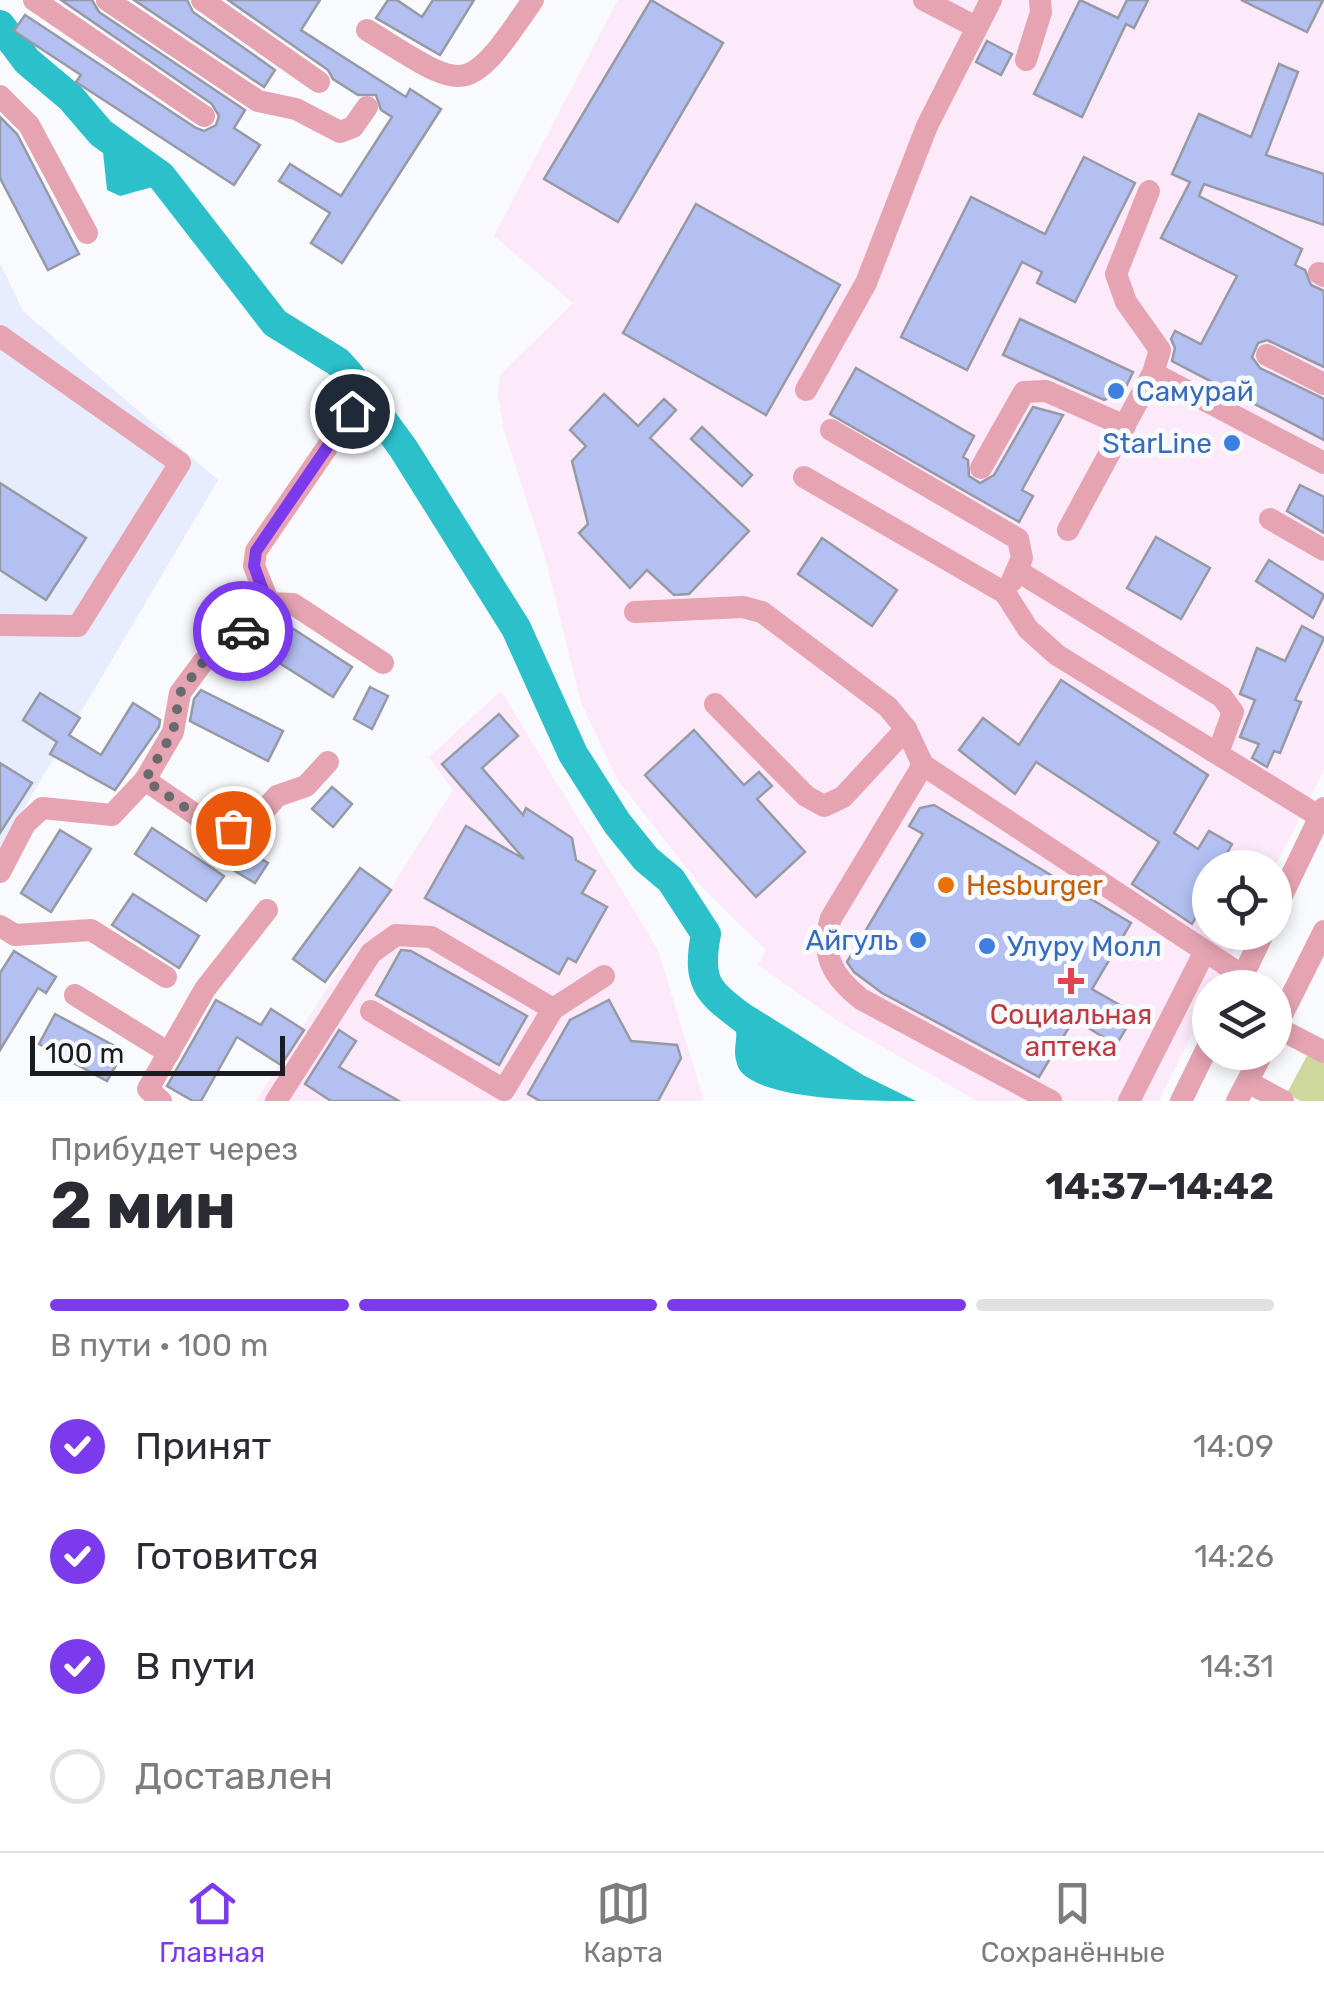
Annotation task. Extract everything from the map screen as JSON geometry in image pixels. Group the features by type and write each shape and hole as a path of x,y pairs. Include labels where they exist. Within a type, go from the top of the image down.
{"street":[{"path":"34,0 204,116"},
{"path":"107,0 258,100 296,109 340,132 353,128 367,107"},
{"path":"202,0 318,82"},
{"path":"367,30 443,76 457,80 484,68 533,0"},
{"path":"924,0 974,26"},
{"path":"806,390 866,284 927,126 974,26 991,0"},
{"path":"1026,60 1041,12 1040,0"},
{"path":"0,96 29,125 88,233"},
{"path":"1068,530 1153,373 1160,350 1126,302 1116,274 1149,191"},
{"path":"0,336 180,463 78,626 0,625"},
{"path":"1268,355 1324,384"},
{"path":"1153,373 1324,463"},
{"path":"980,468 1024,392 1046,391 1125,426"},
{"path":"0,872 32,814 54,806 92,816 112,815 145,780 173,732 180,693 203,662 261,619 268,604 254,566 256,551 352,411"},
{"path":"830,430 1018,539 1022,558 1005,593"},
{"path":"804,477 1005,593 1028,629 1057,655 1322,813 1292,875"},
{"path":"1270,519 1324,550"},
{"path":"1018,571 1222,697 1232,712 1218,752"},
{"path":"268,604 292,604 382,663"},
{"path":"635,612 743,607 762,612 888,707 906,730 923,765 1192,941"},
{"path":"715,704 806,796 824,806 844,798 906,730"},
{"path":"145,780 202,819 233,828 255,821 277,796 306,786 328,762"},
{"path":"923,765 831,918 826,935 828,958 837,980 861,998 1051,1101"},
{"path":"161,1101 148,1088 205,990 267,910"},
{"path":"0,926 14,935 91,930 166,977"},
{"path":"1292,996 1324,931"},
{"path":"276,1101 371,953 396,935 431,937 553,1009"},
{"path":"1129,1101 1205,950 1227,970"},
{"path":"371,1010 501,1095 553,1009 604,976"},
{"path":"75,995 169,1053"},
{"path":"1292,1036 1324,1052"},
{"path":"1181,1101 1196,1070"},
{"path":"1242,1091 1283,1101"}],"shaded area":[{"path":"618,0 1324,0 1324,769 1284,850 1192,850 1192,950 1234,950 1224,970 1192,970 1192,1035 1159,1101 977,1101 839,1022 758,965 766,950 700,885 617,779 581,702 546,561 503,427 498,394 500,375 573,303 494,236"},
{"path":"0,263 23,311 218,480 0,849"},
{"path":"501,691 658,950 704,1101 256,1101 453,790 429,757"}],"green space":[{"path":"1309,1052 1324,1060 1324,1101 1300,1101 1287,1093"}],"water":[{"path":"101,133 144,146 174,181 120,196 107,190"},
{"path":"730,992 863,1075 916,1101 819,1097 769,1088 751,1080 739,1069 736,1030 717,998"}],"building":[{"path":"61,0 92,0 99,12 245,110 234,128 260,145 234,185 76,82 81,75 14,31 25,15 196,128 204,131 216,125 219,116 212,104"},
{"path":"134,0 187,0 193,12 275,70 264,87"},
{"path":"228,0 320,0 301,30 406,97 410,89 441,109 342,263 311,243 330,213 279,181 290,164 341,196 392,117 381,110 376,95 358,95 333,79 328,70"},
{"path":"388,0 397,0 422,17 433,0 474,0 440,55 376,18"},
{"path":"651,0 723,43 618,222 544,179"},
{"path":"1080,0 1118,18 1127,0 1148,0 1134,28 1126,24 1082,117 1034,94"},
{"path":"1241,0 1323,0 1307,32"},
{"path":"987,41 1012,54 1001,75 976,62"},
{"path":"1279,64 1298,72 1266,155 1324,174 1324,225 1204,184 1199,196 1302,249 1295,265 1305,270 1311,285 1324,291 1324,367 1267,340 1258,343 1252,357 1260,368 1324,399 1324,440 1172,361 1175,348 1171,339 1175,331 1201,344 1237,276 1161,238 1190,182 1172,174 1199,114 1251,137"},
{"path":"0,117 17,134 79,254 48,270 0,178"},
{"path":"1084,157 1135,183 1075,302 1037,283 1042,272 1022,262 967,370 901,337 971,197 1045,234"},
{"path":"696,204 840,285 766,415 623,333"},
{"path":"1020,319 1133,372 1123,393 1104,400 1003,355"},
{"path":"856,368 974,436 963,457 968,460 969,476 980,483 994,475 1033,407 1063,415 1022,490 1033,496 1019,522 830,414"},
{"path":"604,394 638,426 664,399 676,410 650,438 749,531 689,594 674,595 647,570 630,588 579,533 588,524 572,461 586,446 570,430"},
{"path":"702,427 752,475 742,486 691,439"},
{"path":"0,483 86,538 46,600 0,570"},
{"path":"1300,485 1324,497 1324,533 1287,511"},
{"path":"1156,537 1210,568 1181,619 1127,588"},
{"path":"822,538 897,590 872,626 798,574"},
{"path":"1269,560 1324,595 1313,618 1256,581"},
{"path":"278,619 352,667 333,697 259,650"},
{"path":"1302,626 1324,638 1295,700 1301,702 1280,753 1274,751 1267,767 1252,758 1259,744 1240,737 1255,700 1240,694 1257,648 1285,661"},
{"path":"1061,680 1208,775 1174,833 1198,849 1209,831 1232,844 1229,850 1192,850 1192,924 1132,884 1159,842 1036,762 1015,794 959,750 983,718 1019,745"},
{"path":"370,687 388,696 372,729 354,719"},
{"path":"201,690 283,731 268,761 190,721 194,699"},
{"path":"40,693 80,718 69,735 101,755 133,703 160,720 159,727 115,790 50,754 57,742 23,720"},
{"path":"499,714 518,736 482,768 523,815 526,808 572,838 576,860 595,871 582,893 607,907 576,962 568,958 559,974 425,898 466,826 524,859 442,764"},
{"path":"694,730 744,785 759,772 772,786 757,799 805,852 756,897 645,775"},
{"path":"0,763 32,783 0,833"},
{"path":"332,787 352,804 333,827 312,809"},
{"name":"Улуру Молл","path":"934,805 1131,923 1092,989 1135,1014 1116,1045 1074,1019 1039,1077 882,993 854,972 847,962 923,834 909,826 920,808"},
{"path":"152,828 224,876 206,901 135,854"},
{"path":"60,830 91,849 51,912 21,893"},
{"path":"242,847 268,863 255,883 230,868"},
{"path":"360,868 391,890 325,982 293,959"},
{"path":"133,894 199,936 179,968 112,925"},
{"path":"401,950 411,951 527,1016 499,1065 376,995"},
{"path":"14,951 56,977 46,993 38,988 0,1050 0,973"},
{"path":"216,1000 261,1025 271,1009 304,1030 281,1065 237,1037 201,1101 193,1101 167,1086"},
{"path":"609,1000 631,1041 677,1045 681,1058 658,1101 540,1101 528,1094 570,1020"},
{"path":"55,1014 124,1051 107,1081 39,1044"},
{"path":"339,1030 356,1041 339,1067 399,1101 331,1101 305,1084"}],"waterway":[{"path":"0,25 27,61 71,98 101,133 161,176 275,323 338,362 348,373 403,448 516,628 573,754 617,823 646,859 671,880 706,934 703,965 709,986 749,1023"}],"way so far":[{"path":"233,828 215,826 202,819 145,780 173,732 180,693 203,662 243,631"}],"place":[{"name":"Самурай","path":"1116,391"},
{"name":"StarLine","path":"1232,443"},
{"name":"Hesburger","path":"946,885"},
{"name":"Айгуль","path":"918,940"},
{"name":"Улуру Молл","path":"987,946"},
{"name":"Социальная аптека","path":"1071,981"}],"route":[{"path":"243,631 261,619 268,604 254,566 256,551 352,411"}]}
